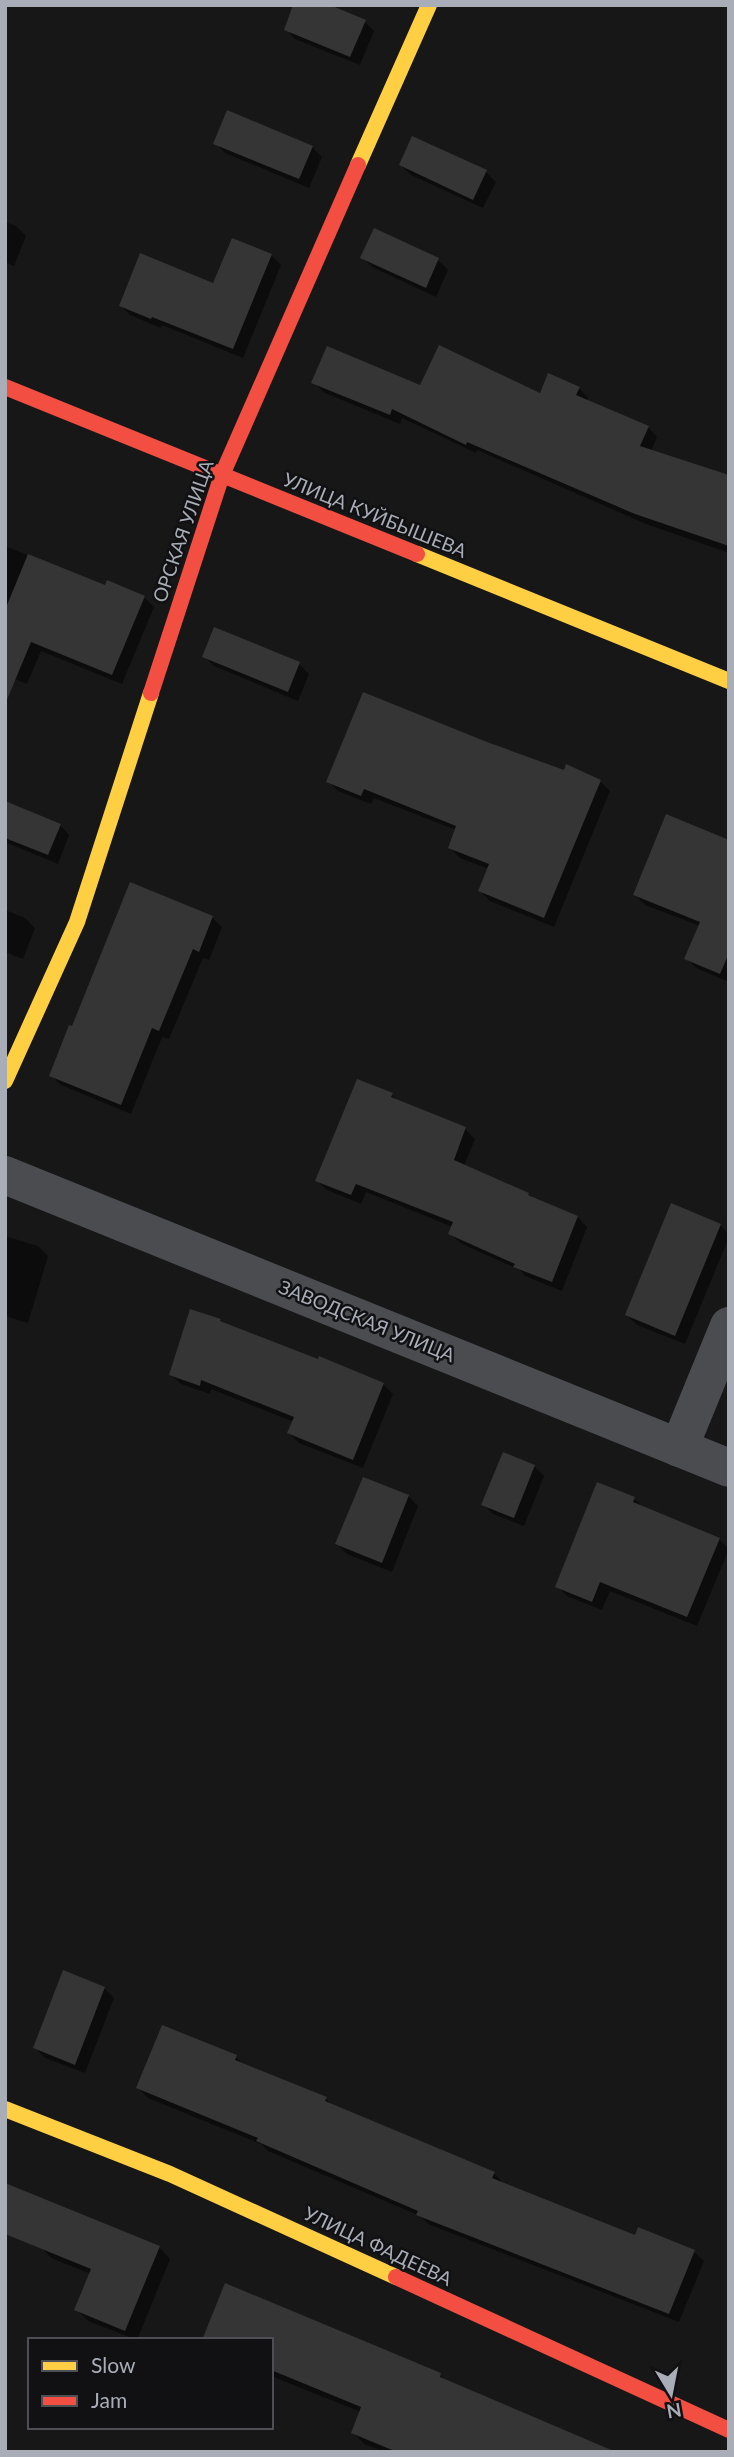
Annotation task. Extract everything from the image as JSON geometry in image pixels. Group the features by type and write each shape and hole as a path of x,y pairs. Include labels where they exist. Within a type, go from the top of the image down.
{"street":[{"name":"ОРСКАЯ УЛИЦА","path":"5,1081 77,922 222,475 429,5"},
{"name":"УЛИЦА КУЙБЫШЕВА","path":"5,387 729,681"},
{"name":"ЗАВОДСКАЯ УЛИЦА","path":"5,1175 729,1468"},
{"path":"680,1448 729,1325"},
{"name":"УЛИЦА ФАДЕЕВА","path":"5,2109 170,2174 729,2430"}],"building":[{"path":"293,5 330,5 366,20 350,57 284,30"},
{"path":"227,110 313,146 299,179 213,144"},
{"path":"412,136 487,170 473,200 399,165"},
{"path":"374,228 439,258 426,288 360,258"},
{"path":"232,238 272,254 233,349 119,306 140,253 213,283"},
{"path":"439,345 540,393 548,373 580,387 576,395 649,426 640,446 729,475 729,546 635,514 467,442 466,445 392,409 390,415 311,383 327,346 420,385"},
{"path":"28,554 105,585 107,580 145,596 112,675 31,642 6,702 5,610"},
{"path":"214,627 300,662 288,692 202,657"},
{"path":"363,692 487,742 564,770 566,764 601,780 544,918 478,891 489,864 448,848 456,826 364,789 361,796 326,782"},
{"path":"5,801 61,824 48,855 5,838"},
{"path":"666,814 729,840 729,953 720,974 684,959 700,922 633,895"},
{"path":"130,882 213,916 199,952 193,949 159,1031 152,1028 121,1105 49,1076"},
{"path":"357,1079 393,1093 391,1097 466,1127 454,1160 578,1216 552,1282 513,1267 515,1264 448,1234 453,1222 356,1184 351,1195 315,1181"},
{"path":"671,1203 721,1224 675,1336 625,1315"},
{"path":"190,1309 384,1383 353,1460 287,1433 294,1417 201,1380 200,1386 169,1375"},
{"path":"503,1452 535,1465 514,1518 481,1505"},
{"path":"363,1477 409,1495 382,1563 335,1544"},
{"path":"597,1482 635,1497 633,1502 720,1538 687,1617 600,1582 592,1602 555,1587"},
{"path":"63,1970 105,1987 75,2065 33,2048"},
{"path":"162,2025 237,2055 235,2060 327,2097 325,2101 495,2172 492,2178 635,2235 638,2227 695,2250 669,2314 416,2215 418,2211 256,2141 258,2138 136,2088"},
{"path":"5,2183 160,2246 125,2331 74,2310 91,2269 5,2234"},
{"path":"225,2283 441,2373 440,2377 616,2452 397,2452 351,2433 361,2407 273,2371 273,2338 203,2338"}],"traffic: slow":[{"path":"358,165 429,5"},
{"path":"417,554 729,681"},
{"path":"5,1081 77,922 151,693"},
{"path":"5,2109 170,2174 396,2277"}],"traffic: jam":[{"path":"151,693 222,475 358,165"},
{"path":"5,387 417,554"},
{"path":"396,2277 729,2430"}]}
